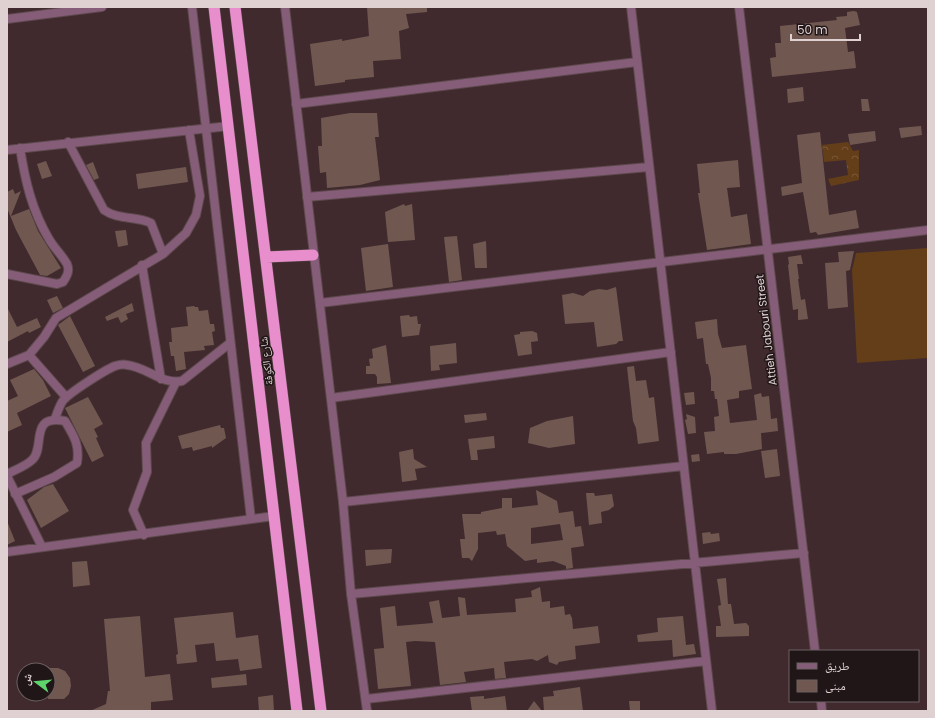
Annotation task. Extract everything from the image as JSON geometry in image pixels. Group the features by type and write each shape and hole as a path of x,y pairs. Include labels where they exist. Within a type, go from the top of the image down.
{"highway":[{"name":"شارع الكوفة","path":"214,7 297,711"},
{"name":"شارع الكوفة","path":"235,7 321,711"},
{"path":"266,257 313,255"}],"street":[{"path":"7,19 102,7"},
{"path":"192,7 204,128 251,519"},
{"path":"285,7 343,502 351,594 367,711"},
{"path":"631,7 712,711"},
{"name":"Attieh Jabouri Street","path":"739,7 815,650"},
{"path":"296,104 637,62"},
{"path":"7,150 68,142 229,126"},
{"path":"7,364 29,355 44,337 56,318 162,254 186,234 196,215 200,196 189,130"},
{"path":"68,142 104,210 111,215 143,219 151,223 162,254"},
{"path":"7,274 57,284 64,282 68,271 67,265 48,239 31,201 26,185 20,148"},
{"path":"307,197 649,167"},
{"path":"320,303 928,230"},
{"path":"142,265 161,378"},
{"path":"55,419 62,401 66,397 116,366 128,365 148,371 161,378 176,382 182,381 230,343"},
{"path":"331,398 671,352"},
{"path":"29,355 66,397"},
{"path":"144,535 133,510 147,472 146,443 176,382"},
{"path":"15,494 54,477 78,463 79,451 74,435 65,421 55,419 44,424 39,433 37,450 32,460 7,475 15,494 42,547"},
{"path":"343,502 684,466"},
{"path":"7,552 144,535 274,516"},
{"path":"351,594 804,553"},
{"path":"366,699 706,661"}],"green space":[{"path":"848,142 853,151 859,150 859,180 831,186 828,179 848,175 846,160 824,162 822,145"},
{"path":"928,248 928,358 857,363 852,270 856,253"}],"building":[{"path":"367,7 427,7 427,12 406,14 409,28 399,31 401,59 373,61 374,77 345,80 345,82 315,86 310,44 342,39 342,41 369,36"},
{"path":"847,12 857,12 860,25 845,28 848,52 854,51 856,68 772,77 770,58 776,57 775,43 781,43 780,26 837,20 836,17 847,16"},
{"path":"803,87 804,101 788,103 787,89"},
{"path":"861,99 868,99 870,111 862,111"},
{"path":"350,113 377,113 379,137 375,137 380,180 360,185 327,188 326,172 320,173 318,146 322,146 321,118"},
{"path":"921,126 922,135 901,138 899,128"},
{"path":"875,131 876,141 850,145 848,134"},
{"path":"820,132 829,215 856,210 859,228 818,235 816,232 810,233 803,192 782,196 781,187 802,183 797,135"},
{"path":"738,160 740,187 727,188 731,217 747,214 751,244 707,250 698,193 700,193 697,164"},
{"path":"46,161 52,176 42,179 37,164"},
{"path":"93,162 99,178 94,180 86,165"},
{"path":"186,167 188,182 138,189 136,174"},
{"path":"13,189 15,194 21,191 11,216 29,209 38,231 61,268 47,276 40,275 16,230 7,208 7,192"},
{"path":"404,204 405,206 412,204 415,240 388,242 385,212"},
{"path":"126,230 128,245 118,247 115,231"},
{"path":"457,236 462,280 449,282 444,237"},
{"path":"486,241 487,268 475,268 473,244"},
{"path":"388,244 393,287 366,291 361,248"},
{"path":"854,251 850,270 846,271 848,307 828,309 825,263 839,262 838,252"},
{"path":"801,255 803,264 797,264 798,279 801,300 805,299 808,319 798,320 798,309 793,310 788,257"},
{"path":"616,287 623,341 619,341 616,344 597,347 594,322 565,324 562,295 573,293 583,296 590,291 599,289 607,290"},
{"path":"57,296 63,308 53,313 47,300"},
{"path":"132,303 134,311 126,314 128,319 121,323 118,317 107,321 105,317"},
{"path":"7,307 17,327 37,318 41,327 29,333 28,331 7,342"},
{"path":"186,307 198,307 199,311 208,310 210,324 214,324 215,331 212,332 214,345 204,346 205,350 184,352 186,369 176,371 174,356 171,356 169,342 172,342 171,328 188,326"},
{"path":"409,315 410,317 417,316 418,324 421,324 419,335 402,337 400,316"},
{"path":"70,316 95,366 83,372 58,325"},
{"path":"717,319 718,334 722,348 746,345 752,389 739,391 739,398 727,400 730,423 757,420 754,395 761,393 762,397 769,396 771,419 777,418 778,431 761,433 762,449 736,454 724,454 724,452 707,454 704,432 715,431 714,417 719,416 717,399 715,399 714,391 711,391 711,378 708,364 706,364 703,338 697,339 695,322"},
{"path":"532,331 537,333 538,341 531,342 532,354 518,356 514,335 520,334 520,332"},
{"path":"456,343 457,363 439,365 440,370 431,371 430,346"},
{"path":"386,345 391,383 377,384 377,377 375,374 366,374 366,366 370,366 369,359 373,358 372,349"},
{"path":"634,366 636,381 646,380 649,398 654,397 659,441 638,444 636,428 633,421 627,367"},
{"path":"34,369 43,380 51,396 17,413 22,425 7,432 7,401 18,396 10,380"},
{"path":"694,392 695,404 686,405 684,393"},
{"path":"88,397 103,424 94,429 98,437 96,438 104,456 92,462 65,408"},
{"path":"486,413 487,420 465,423 464,415"},
{"path":"686,414 695,417 696,433 688,434 685,420 687,419"},
{"path":"573,416 575,444 549,448 528,443 530,428 547,421"},
{"path":"220,425 221,428 224,428 226,438 212,448 212,446 193,451 192,447 182,449 178,436"},
{"path":"494,436 495,448 477,450 478,460 471,460 468,439"},
{"path":"413,449 414,459 427,467 415,469 417,480 402,482 399,452"},
{"path":"777,449 780,476 765,478 761,451"},
{"path":"699,454 700,461 692,462 691,455"},
{"path":"53,484 69,511 41,528 27,500 44,487"},
{"path":"536,490 557,501 559,513 573,511 575,527 581,526 584,546 571,548 573,568 566,569 566,566 553,561 537,563 537,559 525,561 507,546 505,534 497,535 496,531 478,533 478,549 472,561 469,558 462,558 460,539 465,539 462,514 481,514 481,512 502,508 502,498 512,498 512,508 538,505","holes":["560,524 563,540 531,544 531,528"]},
{"path":"586,493 594,493 595,496 612,494 614,506 609,510 601,512 602,523 589,525"},
{"path":"7,521 15,541 7,545"},
{"path":"710,532 711,534 719,533 720,541 703,544 702,533"},
{"path":"392,549 391,563 366,566 365,550"},
{"path":"87,561 90,585 73,587 72,562"},
{"path":"726,578 728,604 731,604 734,624 746,623 749,626 749,636 716,637 716,626 721,626 718,606 721,605 717,579"},
{"path":"540,587 542,602 550,601 550,608 564,606 565,615 570,614 572,618 573,629 598,626 600,643 575,646 576,659 559,662 557,665 549,662 548,655 537,661 532,659 504,662 506,678 495,679 494,668 464,672 466,682 440,685 435,642 406,642 411,686 378,689 374,649 384,648 380,608 395,606 397,626 433,623 429,602 439,600 442,618 460,616 458,597 465,598 467,615 516,612 515,599 532,597 531,591"},
{"path":"233,612 236,638 258,635 262,668 240,671 238,659 216,661 214,643 195,645 197,662 177,664 176,655 178,654 174,618"},
{"path":"140,616 145,677 170,674 173,700 151,702 151,711 90,711 106,704 108,691 110,691 104,619"},
{"path":"683,616 686,645 694,644 696,654 673,657 672,640 638,642 637,635 658,632 657,618"},
{"path":"56,668 65,671 70,678 71,686 69,694 64,699 56,699"},
{"path":"246,674 247,685 212,688 211,678"},
{"path":"580,687 583,711 544,711 543,697 554,696 553,691"},
{"path":"273,695 274,711 259,711 258,697"},
{"path":"484,696 484,699 505,696 507,711 472,711 470,697"},
{"path":"534,701 542,711 527,711"},
{"path":"629,701 640,701 640,711 630,711"}]}
